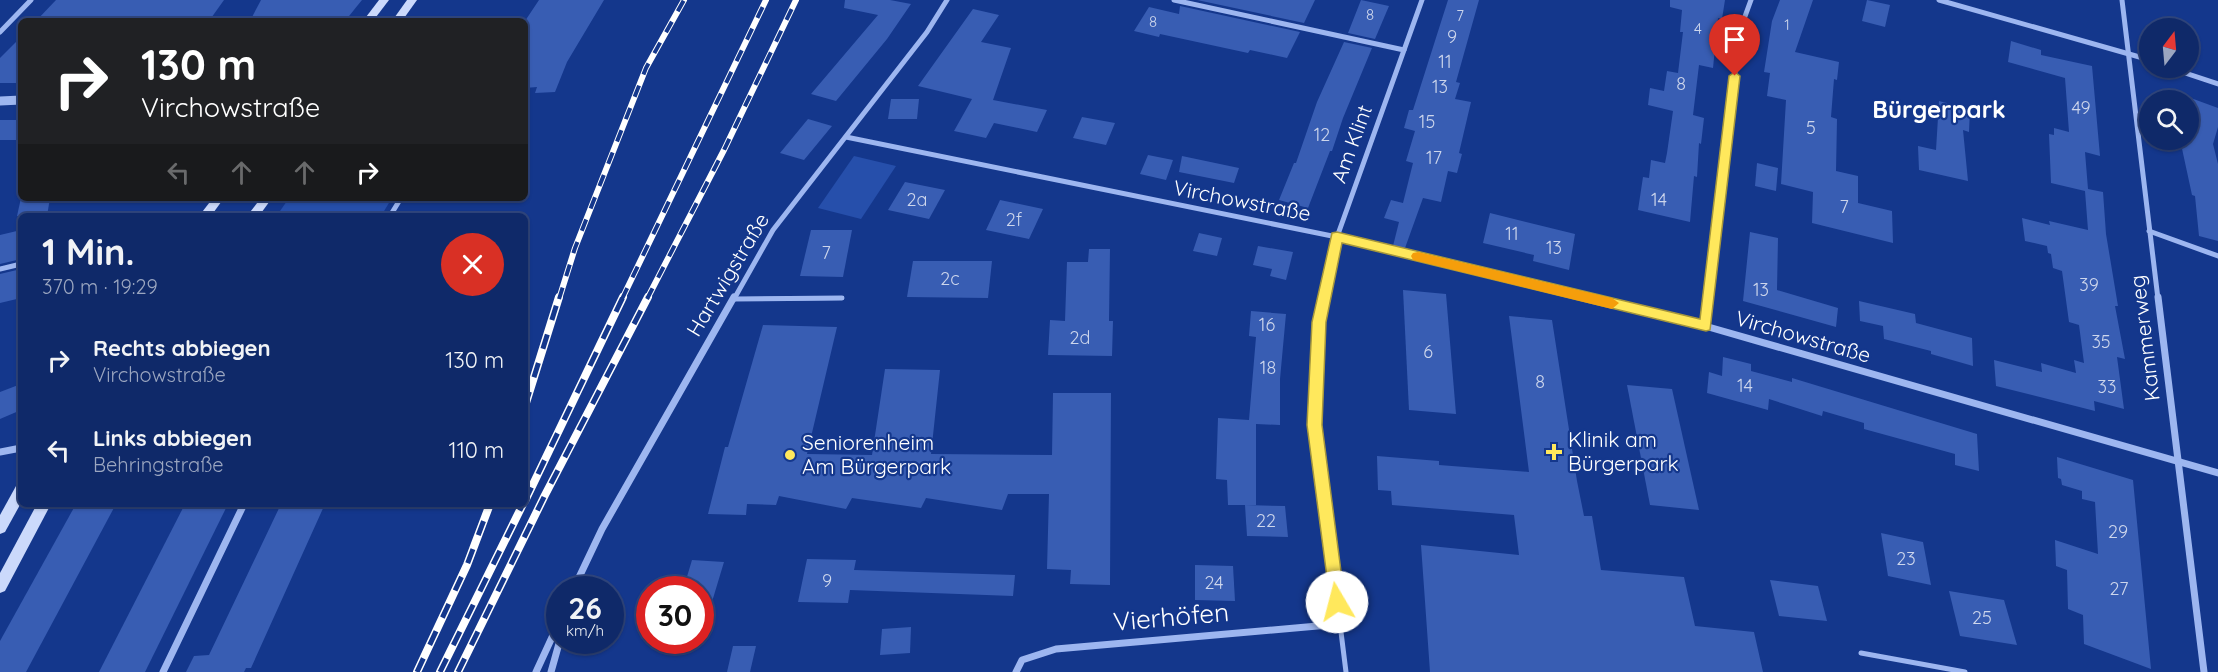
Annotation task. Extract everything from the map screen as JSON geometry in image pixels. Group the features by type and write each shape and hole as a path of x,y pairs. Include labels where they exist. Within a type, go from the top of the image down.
{"main road":[{"path":"370,18 384,0"},
{"path":"399,18 412,0"},
{"path":"255,213 265,201"},
{"path":"0,528 18,495"},
{"path":"0,588 42,507"}],"street":[{"path":"0,32 31,0"},
{"name":"Hartwigstraße","path":"580,576 602,529 773,230 927,32 946,0"},
{"path":"1174,0 1404,50"},
{"name":"Am Klint","path":"1340,624 1315,425 1319,322 1337,237 1422,0"},
{"path":"1706,326 1740,30 1751,0"},
{"path":"1939,0 2139,56"},
{"name":"Kammerweg","path":"2122,0 2176,459 2204,672"},
{"path":"2199,78 2218,84"},
{"path":"0,101 18,100"},
{"name":"Virchowstraße","path":"846,137 1337,237 1706,326 2176,459 2218,473"},
{"path":"2149,231 2218,256"},
{"path":"0,269 18,265"},
{"path":"0,452 18,449"},
{"path":"163,672 242,507"},
{"name":"Vierhöfen","path":"1016,672 1022,660 1056,649 1340,624"},
{"path":"536,672 546,650"},
{"path":"551,672 556,654"}],"lane":[{"path":"733,299 842,298"},
{"path":"1340,624 1346,672"},
{"path":"1861,653 1965,672"}],"shaded area":[{"path":"854,156 896,166 861,219 818,208"},
{"path":"287,201 390,201 383,213 279,213"}],"building":[{"path":"56,0 224,0 211,18 39,18"},
{"path":"261,0 362,0 347,18 252,18"},
{"path":"539,0 604,0 567,62 555,92 535,93 537,87 528,88 527,18"},
{"path":"845,0 890,0 911,4 887,39 836,101 811,94 878,15 844,8"},
{"path":"1197,0 1315,0 1304,23"},
{"path":"1361,0 1389,6 1375,39 1348,33"},
{"path":"1448,0 1479,0 1456,82 1460,83 1455,99 1471,102 1459,153 1462,154 1457,173 1448,171 1441,202 1423,198 1405,248 1393,246 1399,222 1384,218 1391,200 1403,203 1413,163 1406,161 1415,131 1404,128 1409,110 1413,110"},
{"path":"1670,0 1725,0 1722,19 1718,18 1713,68 1699,65 1693,115 1704,118 1701,144 1699,143 1697,177 1694,176 1690,222 1638,210 1643,177 1649,178 1651,160 1665,163 1667,153 1673,111 1648,105 1650,88 1664,91 1667,71 1678,73 1683,32 1680,32 1682,10 1670,7"},
{"path":"1780,0 1813,0 1795,52 1839,62 1837,80 1834,79 1831,117 1837,119 1836,171 1858,176 1858,203 1892,211 1893,243 1812,223 1813,192 1781,184 1786,100 1767,96 1770,73 1764,72 1772,21"},
{"path":"1867,0 1890,5 1885,27 1862,21"},
{"path":"1180,6 1300,32 1287,58 1250,50 1248,53 1160,34 1159,37 1134,31 1149,7 1179,14"},
{"path":"973,9 999,15 981,42 1011,48 993,100 1047,110 1037,132 994,123 986,138 954,131 972,99 918,86"},
{"path":"18,40 18,83 0,83 0,58"},
{"path":"2011,41 2041,50 2041,55 2092,66 2100,156 2085,152 2088,189 2103,192 2106,234 2118,306 2115,306 2125,359 2117,357 2124,409 2094,401 2095,411 1996,386 1994,360 2042,372 2041,363 2076,373 2074,360 2084,363 2079,325 2069,322 2062,271 2053,268 2047,246 2025,241 2022,218 2050,225 2049,221 2088,230 2085,191 2051,183 2049,134 2054,135 2054,128 2069,132 2065,78 2008,62"},
{"path":"1344,42 1372,48 1332,151 1330,151 1308,208 1279,200 1294,163 1296,163 1317,102"},
{"path":"891,99 919,99 917,119 888,119"},
{"path":"1939,101 1970,109 1969,132 1963,130 1968,181 1919,170 1918,146 1936,150"},
{"path":"2199,101 2218,108 2218,127 2213,144 2218,164 2218,241 2199,236 2195,196 2192,195 2182,150 2199,150"},
{"path":"1082,117 1115,123 1106,145 1073,138"},
{"path":"808,119 832,126 804,160 780,153"},
{"path":"0,120 18,120 18,140 0,140"},
{"path":"1148,155 1173,160 1166,180 1140,174"},
{"path":"1182,156 1239,168 1234,183 1179,172"},
{"path":"1757,163 1778,168 1776,191 1755,186"},
{"path":"905,182 945,190 929,219 888,210"},
{"path":"1000,200 1043,209 1029,239 986,230"},
{"path":"20,201 50,201 48,213 18,213 17,216"},
{"path":"1490,213 1575,234 1569,270 1533,261 1534,255 1483,243"},
{"path":"811,230 852,230 843,277 800,276"},
{"path":"18,231 18,260 0,264 0,235"},
{"path":"1750,232 1778,238 1777,290 1838,308 1836,327 1743,301"},
{"path":"1199,233 1222,238 1217,256 1193,251"},
{"path":"1258,246 1293,252 1286,280 1270,276 1272,269 1253,265"},
{"path":"1089,249 1110,249 1109,321 1113,321 1112,356 1048,355 1050,320 1065,321 1067,262 1088,262"},
{"path":"913,261 992,261 988,298 907,297"},
{"path":"18,270 18,299 0,303 0,274"},
{"path":"1403,290 1446,294 1456,414 1409,410"},
{"path":"1859,301 1915,314 1916,323 1972,338 1973,366 1931,354 1931,351 1884,339 1883,326 1860,321"},
{"path":"1251,311 1286,314 1280,379 1280,425 1256,424 1256,505 1228,505 1227,480 1216,479 1218,418 1249,420 1256,337 1249,336"},
{"path":"1509,316 1552,320 1577,481 1584,516 1592,516 1601,570 1684,577 1695,626 1754,632 1763,672 1430,672 1421,545 1519,555 1514,515 1392,505 1391,491 1378,490 1377,456 1439,461 1439,465 1529,472"},
{"name":"Seniorenheim Am Bürgerpark","path":"763,325 837,327 807,454 872,455 885,369 940,370 931,454 1052,455 1053,393 1111,393 1110,585 1070,584 1071,570 1047,569 1049,494 1008,494 1002,510 926,498 921,508 852,498 846,509 779,496 776,505 747,504 746,515 708,514 725,447 728,447"},
{"path":"1723,357 1751,364 1751,371 1792,382 1792,378 1977,434 1979,471 1955,465 1955,454 1864,429 1864,423 1823,411 1822,416 1769,399 1768,410 1707,393 1709,372 1722,376"},
{"path":"18,385 18,411 0,419 0,392"},
{"path":"1627,385 1672,389 1699,510 1650,505"},
{"path":"2057,457 2133,480 2151,669 2084,644 2083,615 2068,609 2067,570 2056,566 2055,540 2098,554 2095,502 2082,499 2082,491 2062,485 2061,479 2058,478"},
{"path":"1245,505 1285,506 1288,537 1247,536"},
{"path":"74,507 114,507 26,672 0,672 0,641"},
{"path":"183,507 227,507 145,672 99,672"},
{"path":"280,507 324,507 251,668 246,668 244,672 186,672 194,656 209,655"},
{"path":"1881,533 1923,542 1931,585 1888,576"},
{"path":"807,559 856,560 854,570 1015,575 1013,596 850,590 848,603 798,602"},
{"path":"692,560 724,562 714,595 714,576 687,576"},
{"path":"1195,565 1233,566 1235,601 1195,600"},
{"path":"1770,580 1818,586 1827,621 1779,616"},
{"path":"1949,591 2004,600 2017,645 1960,636"},
{"path":"911,627 910,653 880,655 882,629"},
{"path":"733,646 756,646 750,672 727,672"}],"railway":[{"path":"559,299 575,248 646,68 684,0"},
{"path":"622,299 766,0"},
{"path":"647,299 724,150 796,0"},
{"path":"528,396 559,297"},
{"path":"528,495 623,297"},
{"path":"458,672 545,495 648,297"},
{"path":"417,672 467,565 489,507"},
{"path":"440,672 522,507"}],"slow traffic":[{"path":"1418,256 1612,303"}],"place":[{"name":"Klinik am Bürgerpark","path":"1554,452"},
{"name":"Seniorenheim Am Bürgerpark","path":"790,455"}],"district":[{"name":"Bürgerpark","path":"1939,110"}],"route":[{"path":"1337,602 1315,425 1319,322 1337,237 1706,326 1735,76"}]}
